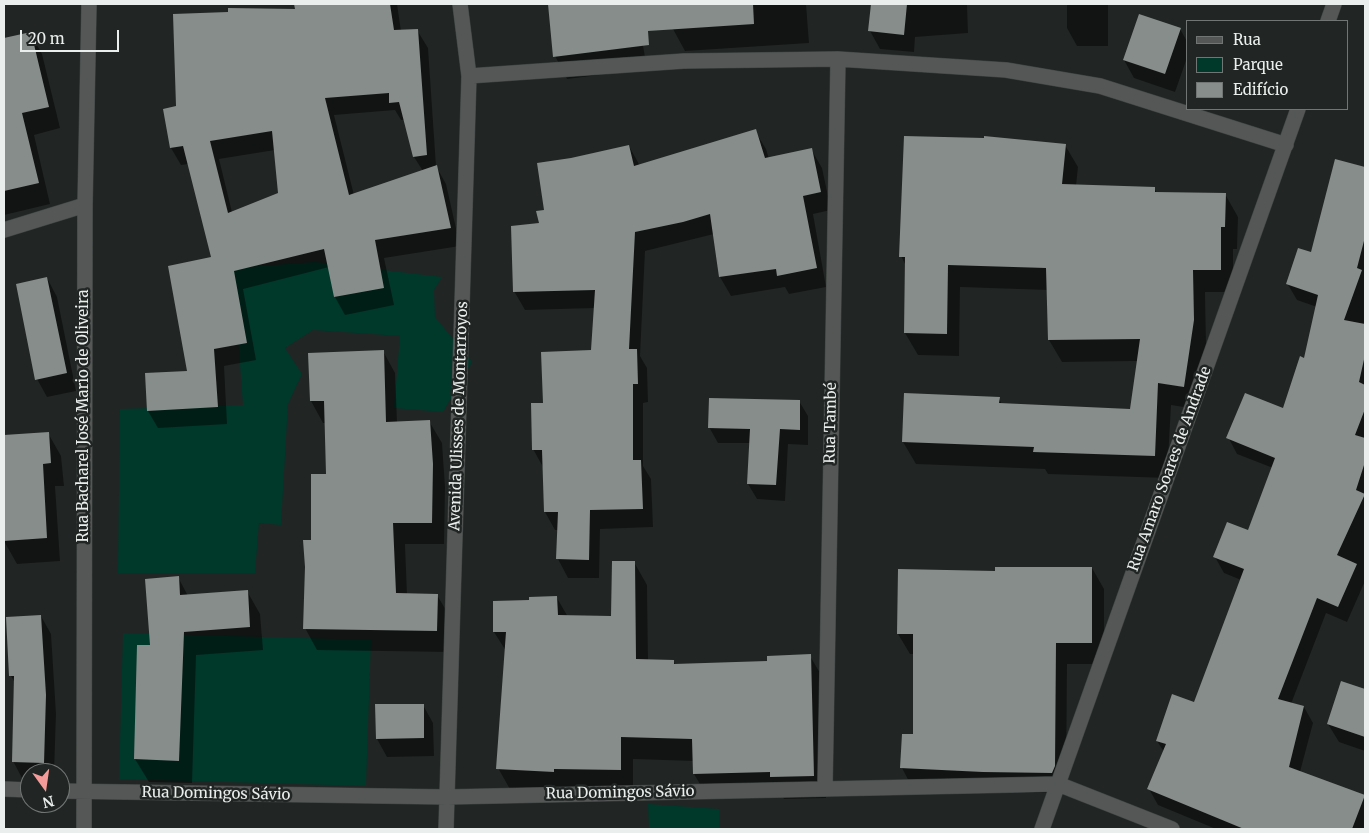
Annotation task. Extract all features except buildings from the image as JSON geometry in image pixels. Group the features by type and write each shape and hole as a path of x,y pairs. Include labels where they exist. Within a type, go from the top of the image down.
{"street":[{"name":"Rua Bacharel José Mario de Oliveira","path":"84,829 85,205 89,4"},
{"name":"Avenida Ulisses de Montarroyos","path":"446,829 469,76 460,4"},
{"path":"1328,20 1334,4"},
{"path":"469,76 684,61 838,59 1006,70 1100,86 1286,145"},
{"name":"Rua També","path":"825,788 838,59"},
{"name":"Rua Amaro Soares de Andrade","path":"1042,829 1298,110"},
{"path":"4,230 85,205"},
{"name":"Rua Domingos Sávio","path":"70,791 447,797 1058,784 1172,829"},
{"path":"4,789 20,790"}],"green space":[{"path":"315,262 442,277 434,290 435,317 472,362 443,412 394,408 400,336 313,330 285,348 302,374 288,404 281,525 259,523 255,573 118,573 120,409 243,405 233,268"},
{"path":"123,633 371,640 366,786 119,779"},
{"path":"648,804 719,809 719,829 649,829"}]}
